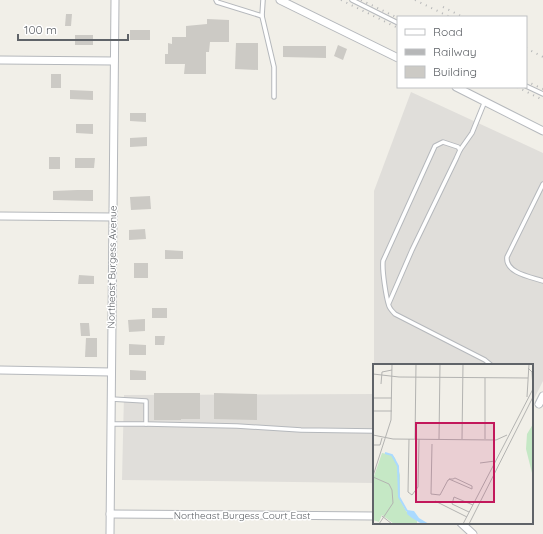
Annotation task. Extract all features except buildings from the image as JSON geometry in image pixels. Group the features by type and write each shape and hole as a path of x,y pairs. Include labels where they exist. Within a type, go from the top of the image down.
{"street":[{"name":"Northeast Burgess Avenue","path":"110,534 115,0"},
{"path":"280,0 397,58"},
{"path":"0,60 114,61"},
{"path":"458,88 543,131"},
{"path":"0,216 113,217"},
{"path":"0,370 111,372"},
{"path":"539,404 543,396"},
{"name":"Northeast Burgess Court East","path":"110,514 373,516"},
{"path":"462,524 473,534"}],"lane":[{"path":"216,0 217,2 262,16"},
{"path":"263,0 262,16 274,67 274,96"},
{"path":"352,0 397,22"},
{"path":"527,86 543,94"},
{"path":"389,303 412,250 460,150 472,133 485,101"},
{"path":"460,150 458,147 443,142 436,146 383,261 382,268 390,308 395,314 485,360 490,364"},
{"path":"543,184 506,261 511,269 543,281"},
{"path":"111,399 146,401 146,424"},
{"path":"111,424 237,426 301,430 373,431"}],"shaded area":[{"path":"411,92 543,153 543,381 533,401 533,364 374,364 374,191"},
{"path":"373,394 373,483 122,480 124,395"}],"railway":[{"path":"341,0 397,28"},
{"path":"361,0 397,18"},
{"path":"415,0 448,16"},
{"path":"443,7 461,16"},
{"path":"527,49 543,57"},
{"path":"527,81 543,89"},
{"path":"519,88 543,100"}]}
